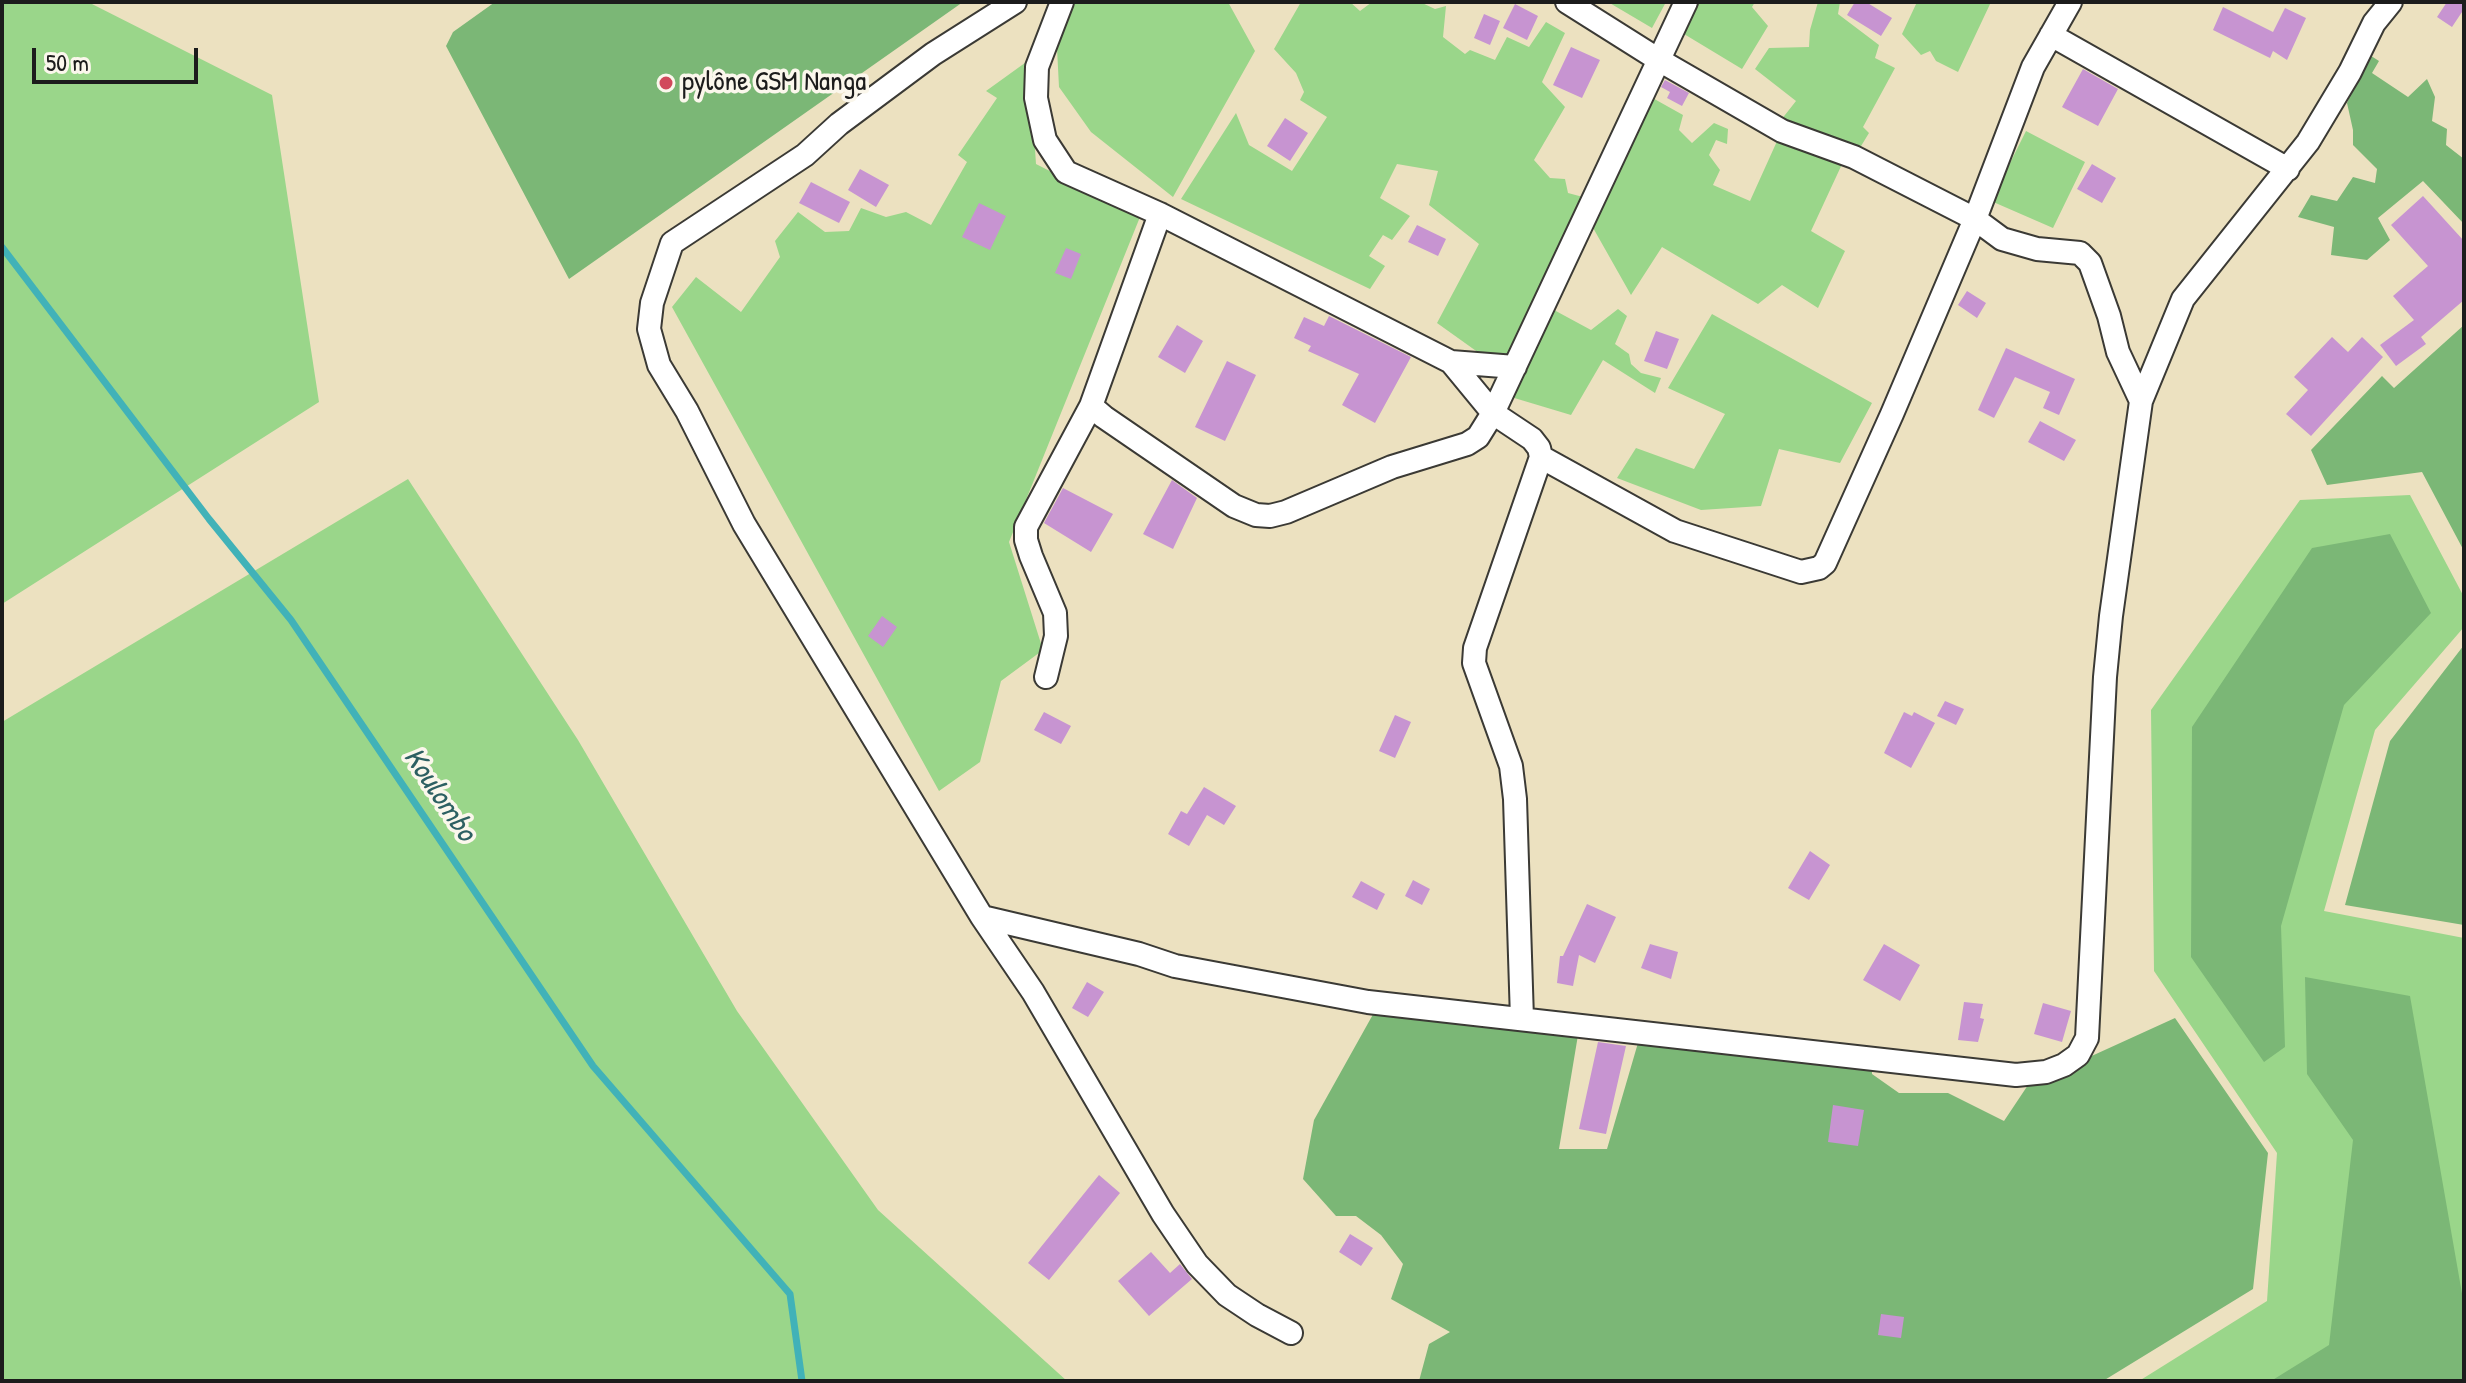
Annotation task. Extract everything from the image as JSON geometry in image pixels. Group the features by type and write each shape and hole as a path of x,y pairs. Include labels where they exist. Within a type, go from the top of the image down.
{"street":[{"path":"1015,2 933,54 839,124 805,155 672,243 652,303 649,329 659,365 687,411 744,524 982,917 1033,992 1163,1214 1197,1264 1227,1295 1291,1333"},
{"path":"1062,2 1037,67 1036,98 1045,140 1066,172 1160,214 1451,362 1515,367"},
{"path":"1567,2 1659,60 1782,131 1844,152 1975,219 2002,239 2037,249 2085,256 2109,316 2118,352 2141,401"},
{"path":"1091,406 1234,506 1256,515 1286,512 1392,467 1467,444 1478,437 1515,367 1686,2"},
{"path":"1541,457 1675,531 1801,572 1819,568 1825,563 1975,219 2033,67 2070,2"},
{"path":"982,917 1139,954 1175,966 1368,1002 2016,1075 2046,1072 2064,1065 2078,1055 2087,1038 2105,677 2141,401 2183,299 2288,169 2329,110 2380,5"},
{"path":"2051,35 2288,169"},
{"path":"1046,677 1056,636 1055,613 1031,556 1026,527 1091,406 1160,214"},
{"path":"1451,362 1493,413 1532,439 1541,457 1475,648 1474,663 1511,766 1515,799 1522,1019"}],"green space":[{"path":"2,2 88,2 272,95 319,402 2,604"},
{"path":"495,2 963,2 569,279 446,46 453,32"},
{"path":"1070,2 1228,2 1255,51 1173,197 1091,132 1059,87 1056,29"},
{"path":"1301,2 1350,2 1360,11 1372,2 1420,2 1435,9 1446,6 1443,37 1465,54 1470,50 1495,60 1507,37 1529,47 1546,22 1565,33 1542,82 1565,107 1534,160 1550,178 1565,179 1568,193 1583,197 1510,359 1486,358 1437,323 1479,244 1429,205 1438,171 1397,164 1380,198 1410,216 1392,240 1383,235 1369,256 1385,266 1370,289 1181,199 1236,113 1249,145 1292,171 1327,117 1300,100 1304,92 1296,73 1274,49"},
{"path":"1608,2 1666,2 1652,28"},
{"path":"1699,2 1755,2 1752,7 1768,26 1742,69 1684,34"},
{"path":"1818,2 1840,2 1838,14 1879,45 1875,58 1895,68 1863,127 1869,133 1858,151 1781,120 1796,101 1755,69 1769,48 1809,47"},
{"path":"1917,2 1991,2 1958,72 1936,61 1930,51 1921,55 1902,34"},
{"path":"2368,54 2379,61 2372,73 2408,97 2427,79 2435,97 2432,121 2447,129 2446,145 2464,159 2464,224 2423,181 2378,218 2390,240 2367,260 2331,255 2334,227 2298,217 2311,195 2337,201 2353,177 2375,183 2377,169 2353,145 2347,103"},
{"path":"1029,60 1036,164 1140,217 1009,542 1043,650 1001,681 980,762 939,791 672,307 696,277 741,312 780,257 775,241 798,212 825,232 849,231 861,208 886,217 906,212 931,225 967,162 958,155 997,98 986,91"},
{"path":"1649,96 1683,115 1679,130 1692,143 1714,123 1728,129 1727,144 1716,140 1709,155 1720,170 1713,185 1750,201 1778,139 1843,162 1811,231 1845,251 1818,308 1782,285 1758,304 1662,247 1631,295 1592,226"},
{"path":"2026,131 2085,162 2053,228 1991,201"},
{"path":"1618,309 1627,316 1615,344 1629,354 1631,364 1641,373 1661,378 1655,393 1603,360 1571,415 1511,397 1554,310 1591,330"},
{"path":"1712,314 1872,403 1840,463 1779,449 1761,506 1701,510 1617,478 1636,448 1694,469 1725,414 1668,388"},
{"path":"2464,325 2464,551 2422,472 2327,485 2311,450 2382,376 2394,388"},
{"path":"408,479 578,740 737,1011 878,1210 1067,1381 2,1381 2,722"},
{"path":"2410,495 2464,597 2464,627 2375,730 2324,911 2464,938 2464,1381 2139,1381 2267,1301 2277,1153 2154,971 2151,710 2300,500"},
{"path":"2390,534 2431,613 2344,705 2281,926 2285,1047 2264,1062 2191,957 2192,727 2312,548"},
{"path":"2464,645 2464,925 2345,905 2390,741"},
{"path":"2305,977 2410,996 2464,1305 2464,1381 2271,1381 2329,1345 2353,1140 2307,1074"},
{"path":"1376,1009 1578,1035 1559,1149 1607,1149 1640,1036 1872,1064 1872,1074 1899,1093 1948,1093 2004,1121 2028,1085 2175,1018 2268,1153 2253,1289 2103,1381 1419,1381 1429,1344 1450,1332 1391,1299 1403,1264 1381,1235 1356,1216 1336,1216 1303,1179 1314,1120"}],"building":[{"path":"1855,2 1866,2 1892,18 1881,36 1847,15"},
{"path":"2447,2 2464,2 2464,9 2452,27 2437,17"},
{"path":"1515,4 1538,16 1527,40 1503,28"},
{"path":"2223,7 2273,32 2285,8 2306,18 2287,60 2273,51 2270,58 2213,30"},
{"path":"1484,14 1500,21 1490,45 1474,38"},
{"path":"1571,47 1600,60 1582,98 1553,85"},
{"path":"2083,69 2118,89 2098,126 2062,107"},
{"path":"1665,80 1689,93 1682,106 1667,98 1670,92 1661,87"},
{"path":"1285,118 1308,133 1290,161 1267,146"},
{"path":"2092,164 2116,178 2102,203 2077,189"},
{"path":"860,169 889,185 876,207 848,190"},
{"path":"811,182 850,202 839,223 799,203"},
{"path":"2423,196 2464,241 2464,300 2421,337 2426,344 2396,366 2380,345 2414,320 2393,296 2428,266 2391,225"},
{"path":"979,203 1006,216 990,250 962,237"},
{"path":"1417,225 1446,239 1438,256 1408,242"},
{"path":"1066,248 1081,254 1071,279 1055,273"},
{"path":"1967,291 1986,303 1977,318 1958,305"},
{"path":"1329,316 1411,357 1375,423 1342,405 1359,374 1308,351 1311,346 1294,338 1304,317 1324,326"},
{"path":"1177,325 1203,341 1185,373 1158,357"},
{"path":"1656,331 1679,339 1667,369 1644,361"},
{"path":"2332,337 2348,352 2362,337 2383,357 2311,436 2286,414 2308,390 2294,377"},
{"path":"2006,348 2075,379 2059,415 2043,408 2050,392 2015,377 1994,418 1978,410"},
{"path":"1227,361 1256,375 1225,441 1195,427"},
{"path":"2040,421 2076,440 2064,461 2028,442"},
{"path":"1172,480 1197,498 1173,549 1143,534"},
{"path":"1063,488 1113,514 1091,552 1044,523"},
{"path":"882,616 897,627 883,647 868,636"},
{"path":"1945,701 1964,709 1956,725 1937,716"},
{"path":"1044,712 1071,726 1061,744 1034,730"},
{"path":"1904,712 1912,716 1914,712 1935,723 1911,768 1884,753"},
{"path":"1395,715 1411,722 1395,758 1379,751"},
{"path":"1204,787 1236,806 1224,825 1207,815 1189,846 1168,834 1181,811 1187,814"},
{"path":"1810,851 1830,865 1809,900 1788,888"},
{"path":"1413,880 1430,889 1422,905 1405,896"},
{"path":"1361,881 1385,894 1377,910 1352,897"},
{"path":"1587,904 1616,917 1595,963 1579,955 1573,986 1557,983 1560,956 1563,956"},
{"path":"1650,944 1678,952 1671,979 1641,968"},
{"path":"1884,944 1920,965 1900,1001 1863,980"},
{"path":"1087,982 1104,992 1088,1017 1072,1008"},
{"path":"1964,1002 1983,1004 1980,1018 1984,1019 1978,1042 1958,1040"},
{"path":"2043,1003 2071,1011 2062,1042 2034,1034"},
{"path":"1598,1042 1626,1046 1606,1134 1579,1129"},
{"path":"1833,1105 1864,1110 1858,1146 1828,1142"},
{"path":"1099,1175 1120,1193 1049,1280 1028,1263"},
{"path":"1350,1234 1373,1248 1361,1266 1339,1252"},
{"path":"1151,1252 1170,1273 1180,1264 1192,1279 1149,1316 1118,1281"},
{"path":"1881,1314 1904,1317 1901,1338 1878,1335"}],"waterway":[{"name":"Koulombo","path":"2,247 209,519 291,620 593,1066 790,1294 802,1381"}],"place":[{"name":"pylône GSM Nanga","path":"666,83"}]}
